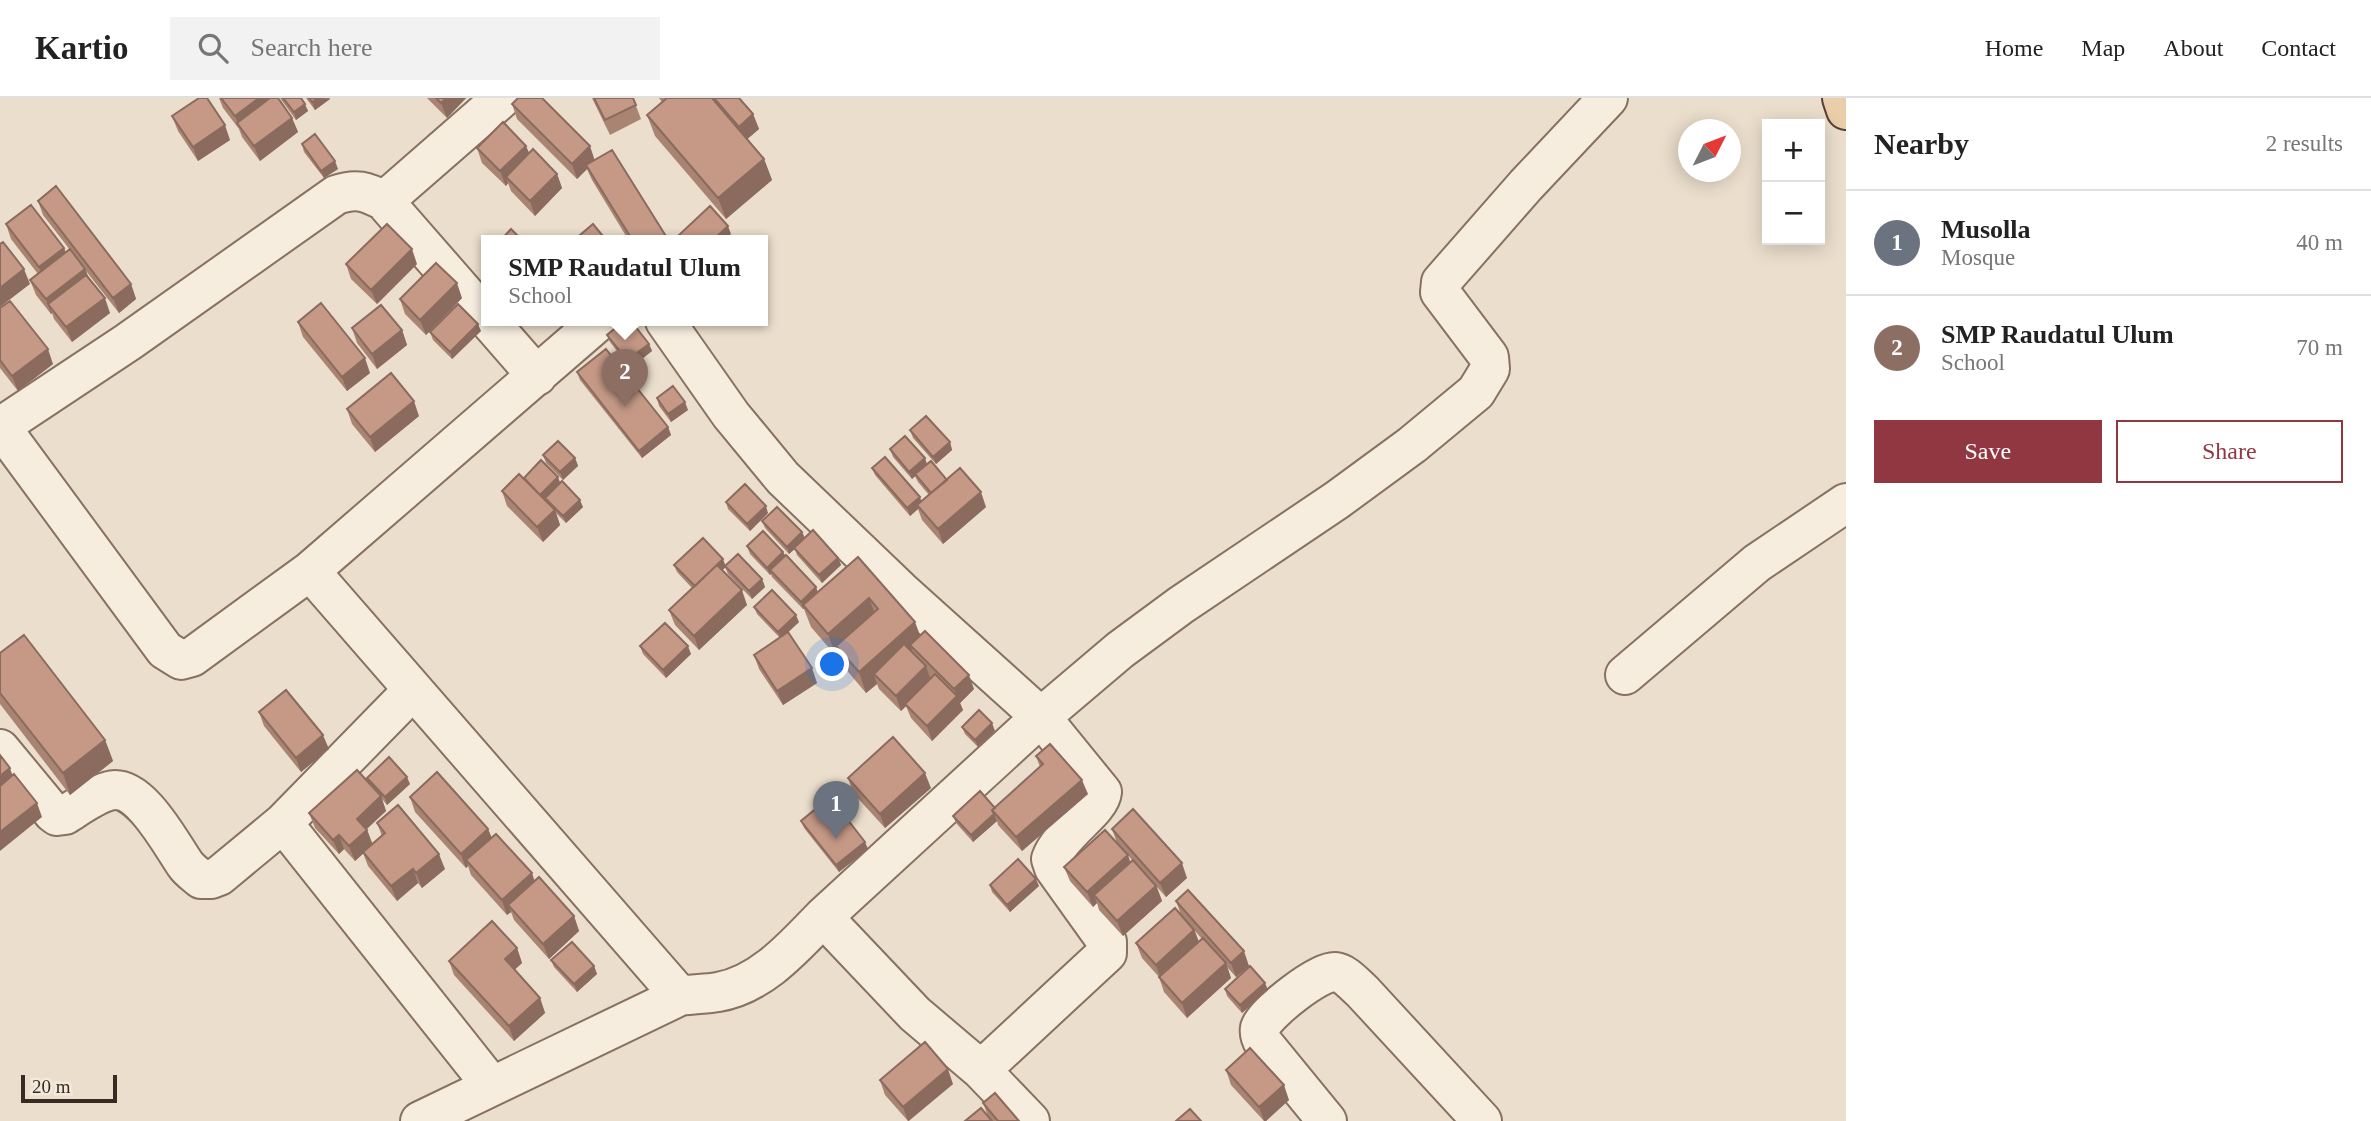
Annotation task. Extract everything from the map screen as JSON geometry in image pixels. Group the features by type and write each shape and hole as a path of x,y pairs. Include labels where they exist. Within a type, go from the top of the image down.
{"main road":[{"path":"1842,98 1846,110"}],"street":[{"path":"384,201 502,98"},
{"path":"420,1121 681,996 721,992 753,978 790,951 1041,717 1120,650 1181,605 1337,500 1412,445 1476,392 1490,369 1489,357 1440,292 1441,282 1526,185 1608,98"},
{"path":"481,312 384,201 368,192 352,189 336,195 128,342 0,426 164,650 181,660 191,657 310,571 593,326"},
{"path":"493,326 537,376"},
{"path":"669,326 731,415 783,478 900,590 1041,717 1102,792 1096,806 1062,839 1051,859 1054,868 1107,943 1107,953 981,1070"},
{"path":"1625,675 1757,563 1846,503"},
{"path":"310,571 681,996"},
{"path":"0,749 57,816 65,815 110,790 121,791 133,797 143,804 165,832 187,867 201,879 211,879 219,876 283,823 413,690"},
{"path":"283,823 491,1085"},
{"path":"823,918 915,1014 981,1070 1030,1121"},
{"path":"1327,1121 1264,1044 1260,1037 1260,1026 1314,978 1327,972 1336,972 1346,976 1362,990 1482,1121"}],"building":[{"path":"199,98 207,98 225,125 193,147 172,116"},
{"path":"221,98 259,98 235,116"},
{"path":"270,98 278,98 292,118 254,146 237,123"},
{"path":"283,98 301,98 305,104 294,112"},
{"path":"518,98 542,98 590,146 572,164 512,104"},
{"path":"594,98 633,98 636,105 605,120"},
{"path":"667,98 712,98 764,159 718,198 647,115"},
{"path":"714,98 739,98 753,114 739,127"},
{"path":"503,122 526,146 500,171 477,148"},
{"path":"315,134 335,161 321,171 302,144"},
{"path":"533,149 557,174 530,201 506,177"},
{"path":"612,150 665,235 629,235 586,165"},
{"path":"56,186 131,284 113,298 38,201"},
{"path":"31,205 64,248 39,267 6,224"},
{"path":"710,206 728,226 718,235 679,235"},
{"path":"387,224 412,249 371,290 346,264"},
{"path":"593,224 602,235 580,235"},
{"path":"511,229 517,235 506,235"},
{"path":"3,242 24,269 0,288 0,244"},
{"path":"70,249 85,269 46,299 30,280"},
{"path":"436,263 457,283 420,320 400,299"},
{"path":"86,275 105,298 66,327 48,304"},
{"path":"10,301 48,349 12,376 0,360 0,308"},
{"path":"321,303 365,358 342,377 298,322"},
{"path":"458,304 478,324 450,352 430,332"},
{"path":"381,305 402,330 372,354 352,328"},
{"path":"618,326 635,326 649,344 627,360 607,335"},
{"path":"606,349 668,427 639,451 577,372"},
{"path":"391,373 414,401 370,437 347,409"},
{"path":"673,386 685,402 668,414 657,398"},
{"path":"926,416 950,442 933,457 910,430"},
{"path":"905,436 925,458 909,472 890,449"},
{"path":"558,441 575,458 560,472 543,455"},
{"path":"885,457 920,497 907,508 872,468"},
{"path":"541,460 558,477 540,495 524,478"},
{"path":"931,461 947,480 931,493 915,474"},
{"path":"960,468 981,492 938,529 917,505"},
{"path":"519,474 555,510 537,527 502,491"},
{"path":"562,481 580,500 563,516 545,498"},
{"path":"745,484 766,506 747,524 726,502"},
{"path":"777,507 802,532 787,547 762,521"},
{"path":"813,530 838,558 819,575 794,548"},
{"path":"763,531 783,552 767,568 747,546"},
{"path":"703,538 723,559 695,586 674,565"},
{"path":"738,554 762,579 749,591 725,566"},
{"path":"786,555 816,587 801,602 770,570"},
{"path":"858,557 915,622 859,672 836,646 878,609 869,598 828,634 803,605"},
{"path":"717,565 742,590 694,636 669,610"},
{"path":"772,590 796,615 778,632 754,607"},
{"path":"665,623 688,646 663,670 640,646"},
{"path":"925,631 969,675 954,689 910,645"},
{"path":"788,632 812,668 777,691 754,655"},
{"path":"24,635 105,740 63,773 0,693 0,653"},
{"path":"904,644 926,666 896,696 874,674"},
{"path":"935,674 957,696 927,726 905,704"},
{"path":"286,690 323,735 296,758 259,712"},
{"path":"979,710 992,723 975,740 962,727"},
{"path":"893,737 925,773 880,814 848,778"},
{"path":"1050,744 1082,780 1016,837 992,810 1043,764 1036,756"},
{"path":"0,755 10,768 0,776"},
{"path":"389,757 407,777 385,797 367,778"},
{"path":"357,770 381,796 357,819 367,830 349,846 339,835 333,840 309,813"},
{"path":"437,772 488,829 461,854 410,797"},
{"path":"14,774 37,803 0,832 0,786"},
{"path":"980,791 995,808 992,810 994,814 971,835 953,816"},
{"path":"830,797 865,842 836,865 801,821"},
{"path":"398,805 439,854 416,873 413,869 391,886 363,852 385,833 377,823"},
{"path":"1133,809 1182,863 1160,883 1112,829"},
{"path":"1105,830 1128,855 1087,892 1064,867"},
{"path":"496,834 532,873 502,900 466,860"},
{"path":"1018,859 1036,879 1007,905 990,885"},
{"path":"1133,860 1156,886 1117,921 1094,895"},
{"path":"539,877 574,916 543,944 508,905"},
{"path":"1188,890 1244,951 1231,963 1176,901"},
{"path":"1175,908 1194,930 1156,965 1136,943"},
{"path":"492,921 517,948 505,959 540,998 509,1026 449,961"},
{"path":"1203,938 1226,963 1182,1003 1159,977"},
{"path":"572,942 594,966 574,984 551,960"},
{"path":"1250,966 1265,983 1240,1005 1225,989"},
{"path":"925,1042 948,1069 903,1107 880,1080"},
{"path":"1250,1048 1284,1085 1259,1107 1226,1070"},
{"path":"995,1093 1019,1121 998,1121 983,1103"},
{"path":"981,1108 992,1121 965,1121"},
{"path":"1190,1109 1201,1121 1176,1121"}],"place":[{"name":"SMP Raudatul Ulum","path":"625,407"},
{"name":"Musolla","path":"836,839"}]}
